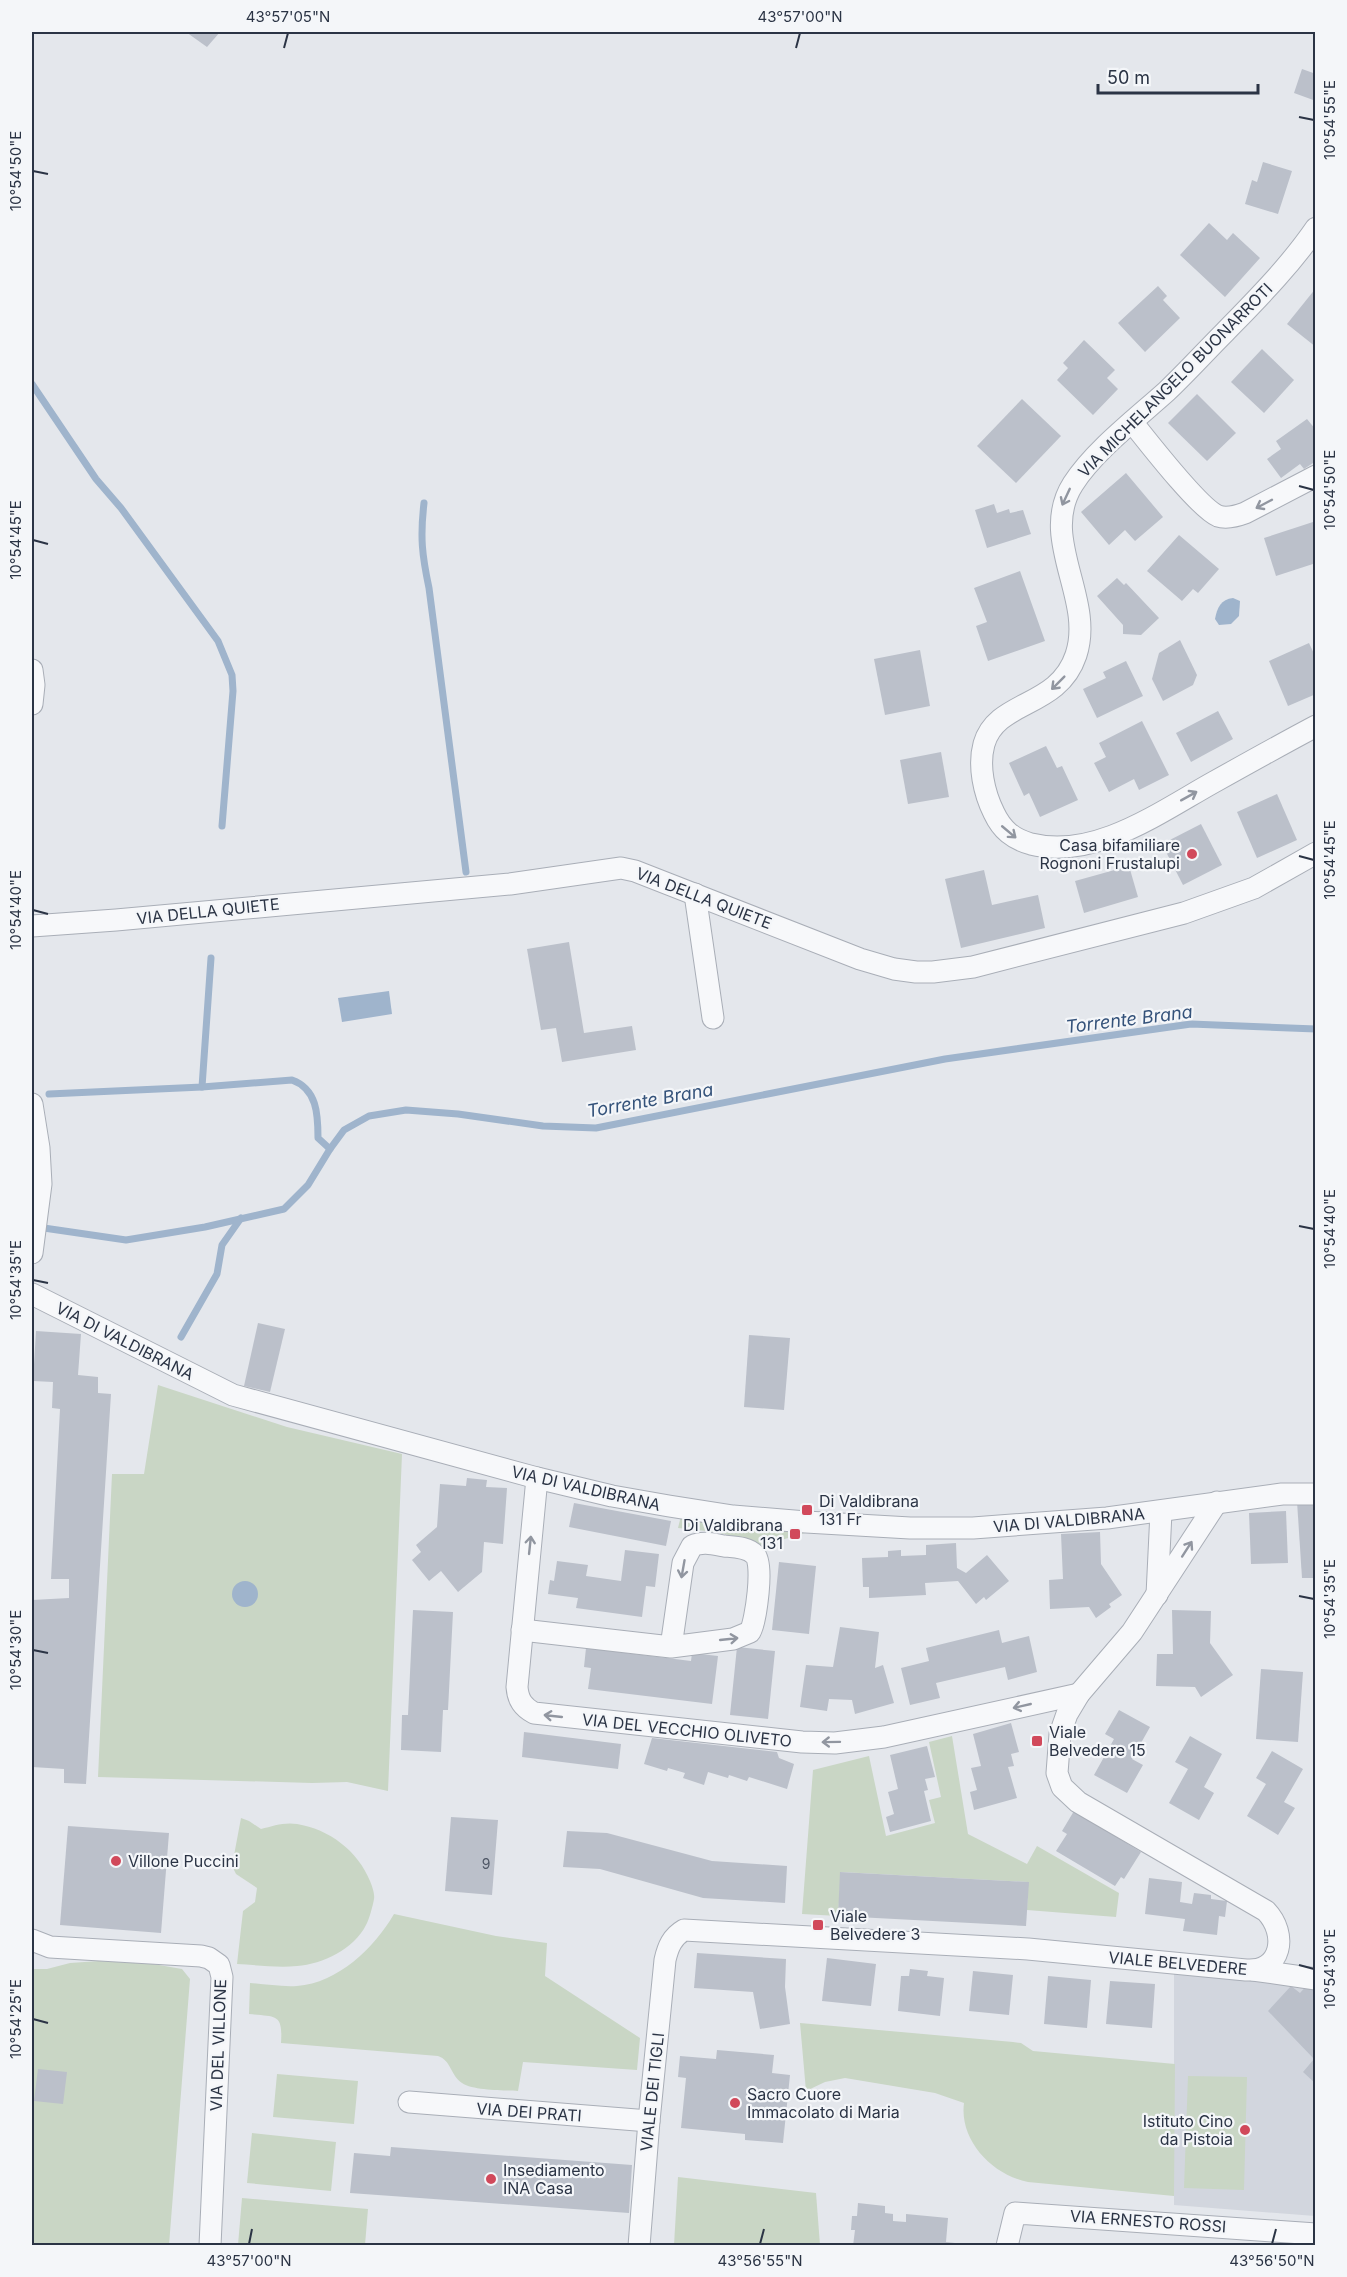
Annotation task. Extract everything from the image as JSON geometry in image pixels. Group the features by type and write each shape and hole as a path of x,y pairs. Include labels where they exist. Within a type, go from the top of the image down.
{"street":[{"name":"VIA MICHELANGELO BUONARROTI","path":"1316,228 1269,285 1171,386 1081,472 1065,498 1060,520 1078,608 1077,653 1066,676 1057,686 1047,694 1002,718 991,729 986,737 982,761 983,775 986,792 996,819 1011,836 1022,842 1060,848 1095,841 1134,825 1316,726"},
{"path":"1132,422 1196,498 1218,516 1238,516 1316,476"},
{"path":"32,670 34,685 32,704"},
{"name":"VIA DELLA QUIETE","path":"32,926 510,884 621,868 635,871 695,894 860,960 894,969 933,972 973,967 1184,914 1254,888 1316,853"},
{"path":"695,894 713,1018"},
{"path":"32,1104 41,1161 39,1206 32,1247"},
{"name":"VIA DI VALDIBRANA","path":"32,1294 233,1395 537,1478 612,1496 712,1513 858,1526 973,1528 1161,1512 1282,1494 1316,1494"},
{"name":"VIA DEL VECCHIO OLIVETO","path":"537,1478 517,1695 526,1709 542,1715 802,1742 835,1743 884,1737 1079,1694"},
{"name":"VIALE BELVEDERE","path":"673,1939 684,1930 697,1930 1028,1949 1253,1970 1270,1962 1278,1951 1279,1931 1276,1923 1266,1911 1070,1796 1062,1787 1057,1762 1060,1734 1067,1714 1079,1694 1109,1660 1157,1596 1217,1502"},
{"path":"1157,1596 1161,1512"},
{"path":"522,1630 671,1647 733,1640 750,1632 754,1621 760,1570 755,1554 744,1549 703,1543 692,1546 688,1550 683,1563 671,1647"},
{"name":"VIALE DEI TIGLI","path":"639,2246 665,1960 673,1939"},
{"name":"VIA DEL VILLONE","path":"32,1940 51,1947 201,1956 219,1965 222,1977 210,2246"},
{"path":"1253,1970 1316,1979"},
{"name":"VIA DEI PRATI","path":"409,2102 649,2121"},
{"name":"VIA ERNESTO ROSSI","path":"1006,2246 1015,2213 1316,2234"}],"shaded area":[{"name":"Istituto Cino da Pistoia","path":"1315,1925 1315,2216 1174,2205 1174,1972 1314,1968"}],"green space":[{"path":"158,1385 287,1427 402,1454 388,1791 347,1782 98,1777 112,1474 144,1474"},
{"path":"682,1512 815,1530 758,1547 729,1535 678,1528"},
{"path":"952,1736 968,1834 1027,1864 1037,1846 1119,1893 1116,1917 1027,1910 1028,1882 841,1872 838,1916 802,1914 813,1770 869,1756 886,1836 935,1823 929,1800 941,1797 929,1742"},
{"path":"241,1818 261,1829 288,1824 309,1827 331,1836 358,1860 372,1885 374,1897 372,1909 361,1934 346,1948 337,1954 307,1965 282,1967 237,1964 243,1911 255,1902 257,1888 236,1874 232,1866"},
{"path":"394,1914 496,1936 547,1943 545,1976 640,2038 637,2070 523,2062 518,2091 481,2089 467,2086 458,2080 446,2061 438,2056 281,2043 281,2026 276,2018 249,2014 250,1983 297,1986 327,1978 353,1962 365,1951"},
{"path":"99,1961 153,1964 182,1969 190,1979 169,2245 32,2246 32,1969"},
{"path":"800,2023 1013,2042 1021,2043 1033,2051 1175,2064 1174,2196 1028,2182 1015,2178 1002,2172 981,2154 967,2130 964,2103 935,2093 845,2078 825,2082 806,2091"},
{"path":"277,2074 358,2081 354,2124 273,2117"},
{"path":"1188,2076 1247,2077 1244,2190 1184,2188"},
{"path":"252,2133 336,2142 331,2191 247,2183"},
{"path":"678,2177 816,2193 820,2245 674,2245"},
{"path":"242,2198 368,2209 365,2245 238,2245"}],"water":[{"path":"1233,598 1240,601 1239,616 1231,624 1219,625 1215,619 1218,608 1225,600"},
{"path":"389,991 392,1014 342,1022 338,998"},
{"path":"245,1581 254,1585 258,1594 254,1603 245,1607 236,1603 232,1594 236,1585"}],"building":[{"path":"186,32 220,32 207,47"},
{"path":"1302,69 1316,74 1316,101 1294,93"},
{"path":"1263,162 1292,171 1278,214 1245,204 1252,180 1257,182"},
{"path":"1209,223 1227,240 1233,233 1260,258 1225,297 1180,255"},
{"path":"1158,286 1167,296 1163,300 1180,318 1145,352 1118,323"},
{"path":"1316,288 1316,347 1287,324"},
{"path":"1084,340 1115,370 1107,378 1118,389 1093,415 1057,380 1068,368 1063,363"},
{"path":"1262,349 1294,380 1264,413 1231,382"},
{"path":"1197,394 1236,433 1207,461 1168,423"},
{"path":"1022,399 1061,436 1016,483 977,446"},
{"path":"1307,419 1316,430 1316,461 1304,469 1300,464 1281,478 1267,459 1281,449 1276,441"},
{"path":"1126,473 1163,517 1135,541 1125,530 1109,545 1081,512"},
{"path":"994,504 997,513 1009,509 1010,513 1023,510 1031,534 987,548 975,510"},
{"path":"1316,521 1316,563 1276,576 1264,538"},
{"path":"1179,535 1219,569 1198,593 1193,589 1182,601 1147,571"},
{"path":"1020,571 1045,641 988,661 976,626 987,622 974,588"},
{"path":"1117,578 1124,585 1126,583 1159,618 1141,635 1123,634 1123,625 1097,596"},
{"path":"1180,640 1197,675 1193,685 1163,701 1152,679 1159,653"},
{"path":"1309,643 1316,658 1316,694 1288,706 1269,661"},
{"path":"920,650 930,706 885,715 874,659"},
{"path":"1126,661 1143,696 1097,718 1083,689 1106,678 1103,672"},
{"path":"1218,711 1233,739 1191,762 1176,733"},
{"path":"1142,721 1169,775 1139,790 1134,779 1109,792 1094,763 1106,757 1099,743"},
{"path":"1046,746 1057,768 1062,766 1078,800 1040,817 1029,793 1024,796 1009,763"},
{"path":"941,752 949,797 908,804 900,760"},
{"path":"1277,794 1297,840 1257,858 1237,812"},
{"name":"Casa bifamiliare Rognoni Frustalupi","path":"1201,824 1222,865 1183,885 1162,844"},
{"path":"1129,866 1138,897 1084,913 1075,881"},
{"path":"984,870 992,905 1038,895 1045,928 961,948 945,879"},
{"path":"569,942 584,1033 632,1026 636,1050 562,1062 556,1028 541,1030 527,949"},
{"path":"258,1323 285,1329 270,1392 244,1386"},
{"path":"36,1331 81,1334 78,1375 98,1377 98,1393 111,1394 86,1784 64,1783 64,1769 32,1767 32,1600 69,1598 69,1579 51,1579 60,1409 52,1408 53,1382 33,1381"},
{"path":"749,1335 790,1338 784,1410 744,1407"},
{"path":"467,1478 487,1480 486,1487 507,1488 503,1544 484,1542 482,1572 458,1592 441,1571 429,1581 412,1560 421,1552 416,1545 437,1527 440,1484 466,1486"},
{"path":"1297,1501 1316,1501 1316,1578 1302,1578"},
{"path":"574,1503 671,1521 666,1546 569,1527"},
{"path":"1286,1511 1288,1563 1251,1564 1249,1513"},
{"path":"1100,1532 1101,1564 1122,1595 1109,1604 1111,1607 1096,1618 1089,1607 1050,1609 1049,1580 1063,1579 1061,1534"},
{"path":"956,1543 957,1568 966,1573 987,1555 1009,1581 986,1600 984,1597 976,1604 958,1581 925,1583 926,1595 869,1598 869,1587 863,1587 862,1558 888,1557 888,1551 901,1550 901,1556 926,1555 926,1545"},
{"path":"625,1550 659,1554 655,1587 646,1586 642,1617 576,1608 578,1598 548,1594 550,1580 554,1581 557,1561 588,1565 586,1576 621,1581"},
{"path":"779,1562 816,1566 809,1634 772,1630"},
{"path":"413,1610 453,1612 448,1710 443,1710 441,1752 401,1750 402,1715 408,1715"},
{"path":"1172,1610 1211,1611 1210,1643 1233,1675 1201,1697 1195,1687 1156,1686 1157,1654 1173,1654"},
{"path":"840,1627 879,1632 875,1668 883,1665 894,1703 855,1714 852,1700 829,1699 827,1711 800,1707 806,1665 833,1667"},
{"path":"999,1630 1002,1643 1029,1636 1037,1672 1008,1680 1005,1667 936,1683 940,1698 910,1705 901,1668 929,1661 926,1648"},
{"path":"737,1647 775,1651 768,1719 730,1715"},
{"path":"586,1648 691,1661 692,1653 718,1656 712,1704 588,1689 591,1668 584,1667"},
{"path":"1261,1669 1303,1672 1298,1742 1256,1739"},
{"path":"1119,1710 1150,1727 1132,1759 1143,1765 1127,1793 1094,1775 1114,1739 1105,1734"},
{"path":"1011,1723 1019,1752 1011,1754 1014,1766 1008,1767 1017,1798 974,1810 970,1792 977,1790 971,1768 981,1766 973,1734"},
{"path":"524,1732 621,1744 618,1769 522,1757"},
{"path":"1190,1736 1222,1754 1204,1787 1214,1793 1199,1820 1169,1803 1188,1769 1175,1762"},
{"path":"652,1738 777,1752 779,1758 794,1764 787,1789 749,1777 747,1781 708,1772 704,1785 683,1778 685,1773 668,1768 667,1771 644,1764"},
{"path":"927,1746 935,1777 925,1779 928,1790 924,1791 931,1821 890,1832 886,1817 894,1814 888,1792 898,1789 890,1755"},
{"path":"1272,1751 1303,1769 1284,1802 1295,1808 1278,1835 1247,1816 1266,1784 1256,1778"},
{"path":"1074,1811 1141,1852 1124,1879 1121,1877 1115,1886 1056,1851 1067,1834 1062,1831"},
{"path":"451,1817 498,1820 492,1895 445,1891"},
{"name":"Villone Puccini","path":"68,1826 169,1833 161,1933 60,1925"},
{"path":"567,1831 607,1833 712,1861 787,1866 785,1903 703,1898 600,1869 563,1867"},
{"path":"840,1872 1029,1882 1026,1926 838,1916"},
{"path":"1149,1878 1182,1882 1180,1902 1192,1904 1194,1893 1211,1895 1211,1899 1227,1901 1225,1917 1219,1916 1217,1935 1183,1931 1185,1919 1145,1914"},
{"path":"697,1953 786,1959 785,1987 790,2024 760,2029 753,1992 694,1988"},
{"path":"827,1958 876,1964 871,2006 822,2001"},
{"path":"910,1969 928,1971 927,1976 944,1978 940,2016 898,2011 901,1976 909,1976"},
{"path":"973,1971 1013,1975 1009,2015 969,2011"},
{"path":"1048,1976 1091,1980 1087,2028 1044,2024"},
{"path":"1110,1981 1155,1984 1152,2028 1106,2024"},
{"path":"1309,1983 1316,1990 1316,2084 1303,2072 1314,2059 1268,2011 1291,1986 1300,1993"},
{"name":"Sacro Cuore Immacolato di Maria","path":"717,2050 774,2055 772,2073 790,2075 783,2143 745,2140 745,2134 681,2128 686,2078 678,2077 680,2056 716,2059"},
{"path":"38,2069 67,2072 63,2104 34,2101"},
{"name":"Insediamento INA Casa","path":"391,2147 632,2165 629,2213 350,2193 354,2153 390,2156"},
{"path":"858,2203 885,2206 885,2213 893,2214 893,2221 906,2222 906,2214 948,2218 946,2242 955,2243 954,2246 853,2246 855,2230 851,2230 852,2216 857,2216"}],"waterway":[{"path":"32,384 96,479 121,508 218,641 232,675 233,691 222,826"},
{"path":"424,503 423,556 466,872"},
{"path":"202,1087 211,958"},
{"name":"Torrente Brana","path":"37,1227 126,1240 205,1227 284,1209 308,1185 344,1130 369,1116 406,1110 458,1114 543,1126 596,1128 945,1059 1191,1024 1316,1029"},
{"path":"49,1094 202,1087 292,1080 307,1089 311,1096 316,1111 318,1138 330,1149"},
{"path":"181,1337 217,1274 222,1245 241,1218"}],"place":[{"name":"Casa bifamiliare Rognoni Frustalupi","path":"1192,854"},
{"name":"Di Valdibrana 131 Fr","path":"807,1510"},
{"name":"Di Valdibrana 131","path":"795,1534"},
{"name":"Viale Belvedere 15","path":"1037,1741"},
{"name":"Villone Puccini","path":"116,1861"},
{"name":"Viale Belvedere 3","path":"818,1925"},
{"name":"Sacro Cuore Immacolato di Maria","path":"735,2103"},
{"name":"Istituto Cino da Pistoia","path":"1245,2130"},
{"name":"Insediamento INA Casa","path":"491,2179"}]}
